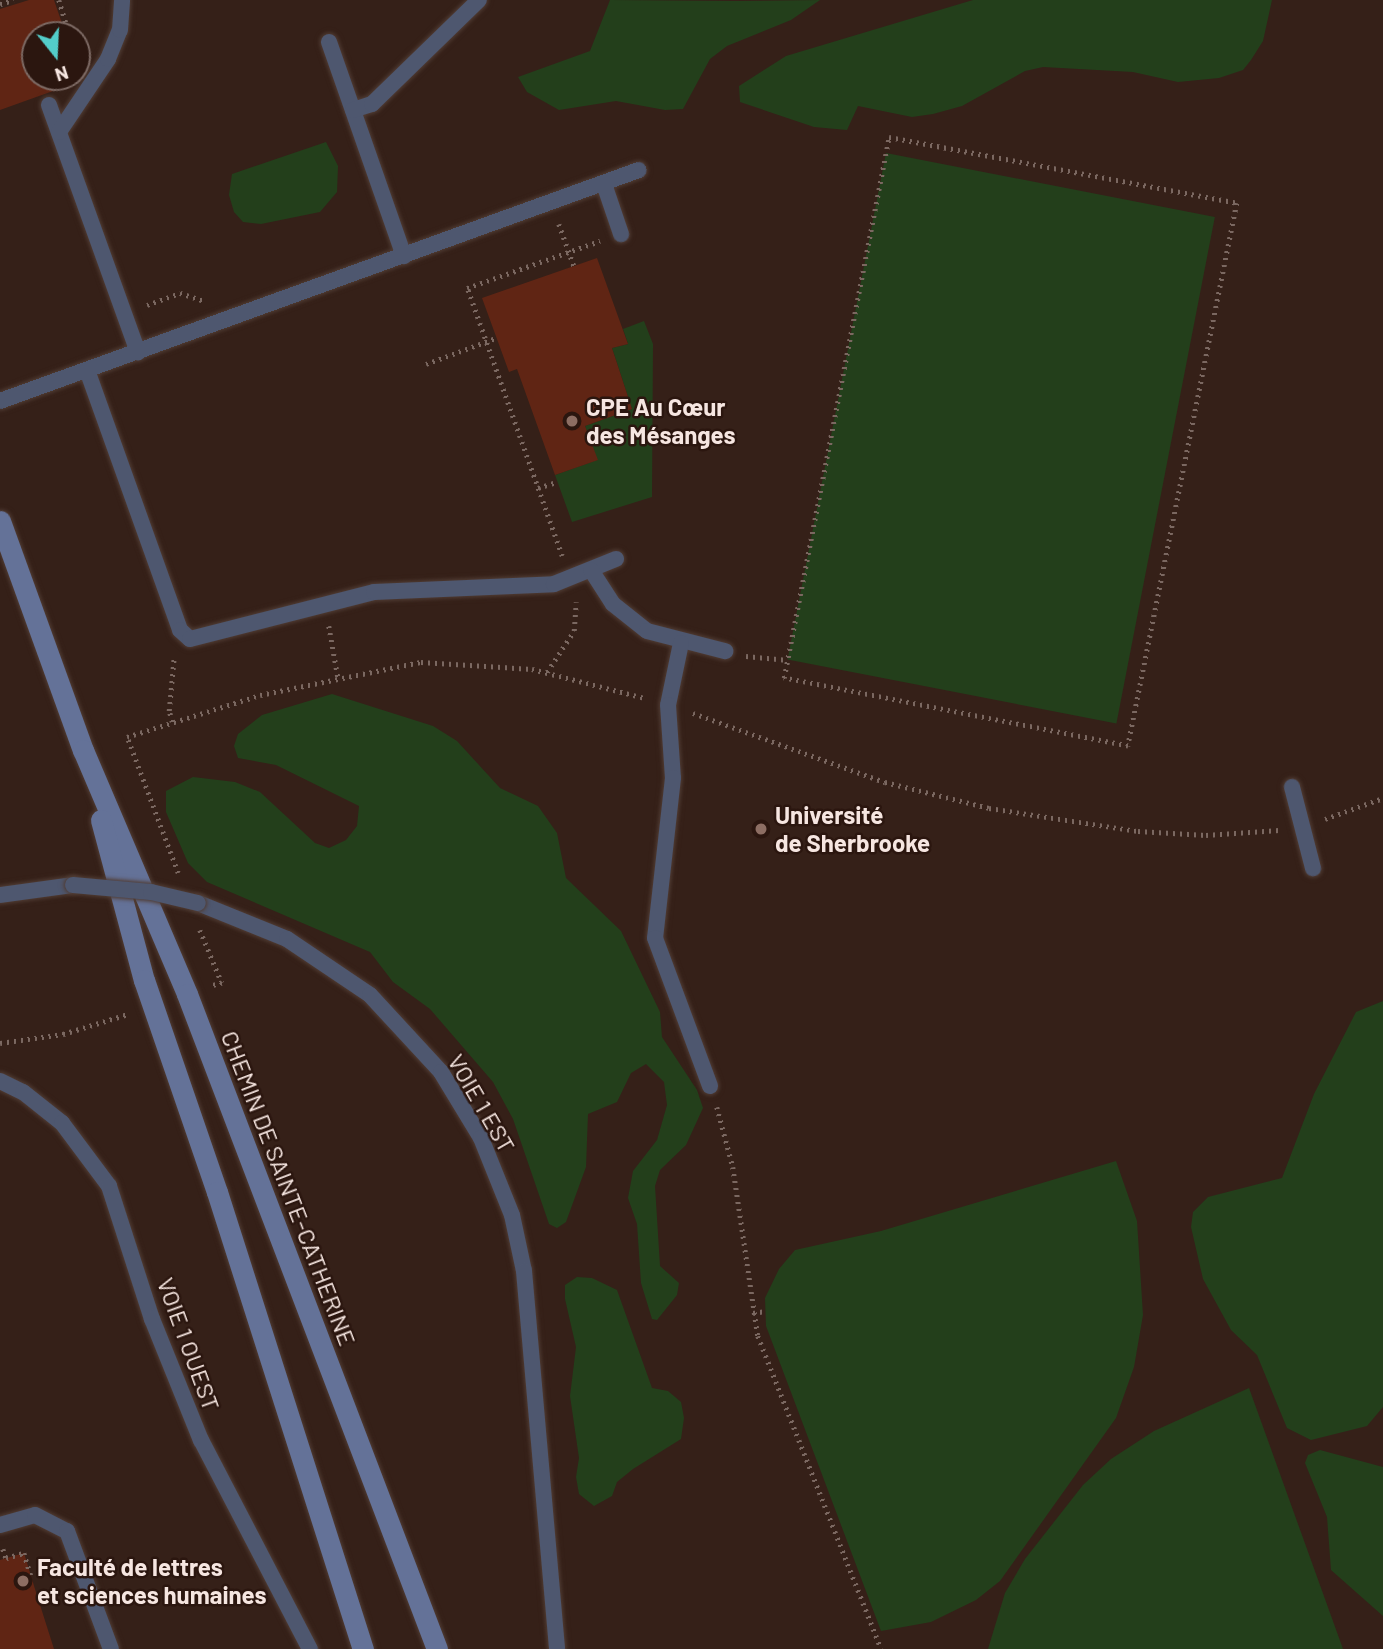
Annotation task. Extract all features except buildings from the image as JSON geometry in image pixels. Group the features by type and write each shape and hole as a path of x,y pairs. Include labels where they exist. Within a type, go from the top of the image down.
{"main road":[{"name":"CHEMIN DE SAINTE-CATHERINE","path":"0,521 83,750 187,994 437,1649"},
{"name":"CHEMIN DE SAINTE-CATHERINE","path":"83,750 144,980 213,1179 363,1649"}],"lane":[{"path":"59,132 104,66 120,30 122,0"},
{"path":"353,110 372,104 478,0"},
{"path":"329,42 404,256"},
{"path":"49,105 138,352"},
{"path":"0,401 639,170"},
{"path":"604,184 621,234"},
{"path":"87,370 180,630 190,639 374,592 546,585 616,559"},
{"path":"591,570 601,591 635,623 681,643 725,651"},
{"path":"681,643 668,705 673,778 655,938 710,1086"},
{"path":"1292,787 1313,868"},
{"name":"VOIE 1 EST","path":"0,895 74,885 131,890 198,903 308,950 370,995 441,1072 481,1138 512,1215 524,1271 557,1649"},
{"name":"VOIE 1 OUEST","path":"0,1081 33,1099 69,1130 109,1186 152,1319 196,1429 310,1649"},
{"path":"0,1525 35,1515 67,1531 111,1649"}],"path":[{"path":"0,4 13,0"},
{"path":"59,0 66,21"},
{"path":"890,137 1237,203 1128,746 784,678 788,660 890,137"},
{"path":"564,560 467,288 604,240"},
{"path":"569,252 574,266"},
{"path":"145,306 180,293 205,301 219,296"},
{"path":"426,364 496,338"},
{"path":"538,488 558,481"},
{"path":"547,672 574,631 576,602"},
{"path":"329,622 338,677"},
{"path":"172,722 169,710 176,646"},
{"path":"725,651 788,660"},
{"path":"179,877 127,737 172,722 338,677 434,662 547,672 650,699"},
{"path":"684,710 915,790 1042,818 1206,835 1302,827 1383,798"},
{"path":"197,923 222,983 203,989"},
{"path":"0,1043 63,1034 131,1014"},
{"path":"710,1086 733,1167 753,1313 881,1649"},
{"path":"753,1313 766,1311"},
{"path":"2,1545 6,1558 24,1553 32,1579"}],"green space":[{"path":"610,0 820,0 791,20 727,46 710,59 683,109 665,110 616,101 559,110 527,92 518,77 590,51"},
{"path":"973,0 1272,0 1263,41 1251,60 1243,70 1219,78 1178,82 1133,72 1043,67 1025,71 962,106 933,114 912,117 858,106 847,130 814,127 740,102 739,86 786,56"},
{"path":"326,142 338,166 337,192 320,212 261,224 243,222 234,212 229,195 232,174"},
{"path":"886,153 1215,217 1116,723 788,660"},
{"path":"644,321 653,344 652,497 572,522 555,475 597,460 585,426 632,409 612,348 628,344 623,329"},
{"path":"332,694 433,726 457,741 500,788 538,806 557,833 566,878 621,931 660,1012 662,1037 697,1090 703,1108 686,1145 660,1170 655,1186 660,1266 679,1283 677,1295 657,1320 652,1319 641,1283 637,1224 628,1198 633,1171 657,1140 667,1105 664,1082 646,1064 631,1073 617,1102 588,1114 586,1167 566,1222 557,1228 549,1224 513,1119 493,1082 430,1009 393,982 370,952 207,882 188,863 166,812 166,791 193,777 235,782 260,792 315,843 329,848 346,840 357,826 359,806 276,765 238,758 234,746 238,734 262,715"},
{"path":"1383,1001 1383,1407 1367,1426 1311,1440 1287,1428 1257,1355 1231,1330 1203,1279 1191,1227 1193,1212 1208,1197 1282,1178 1314,1094 1356,1012"},
{"path":"1116,1161 1137,1221 1143,1315 1134,1367 1116,1418 1000,1581 976,1600 931,1622 881,1631 766,1326 765,1298 779,1269 795,1250 881,1231"},
{"path":"577,1277 592,1278 617,1290 652,1388 668,1391 681,1402 684,1418 681,1439 633,1469 617,1482 612,1496 594,1506 579,1494 576,1477 579,1458 570,1396 576,1347 565,1299 565,1285"},
{"path":"1249,1388 1343,1649 988,1649 1005,1593 1025,1559 1083,1485 1111,1459 1154,1431"},
{"path":"1320,1450 1383,1467 1383,1616 1331,1570 1327,1517 1305,1463 1308,1455"}],"place":[{"name":"CPE Au Cœur des Mésanges","path":"572,421"},
{"name":"Université de Sherbrooke","path":"761,829"},
{"name":"Faculté de lettres et sciences humaines","path":"23,1581"}]}
